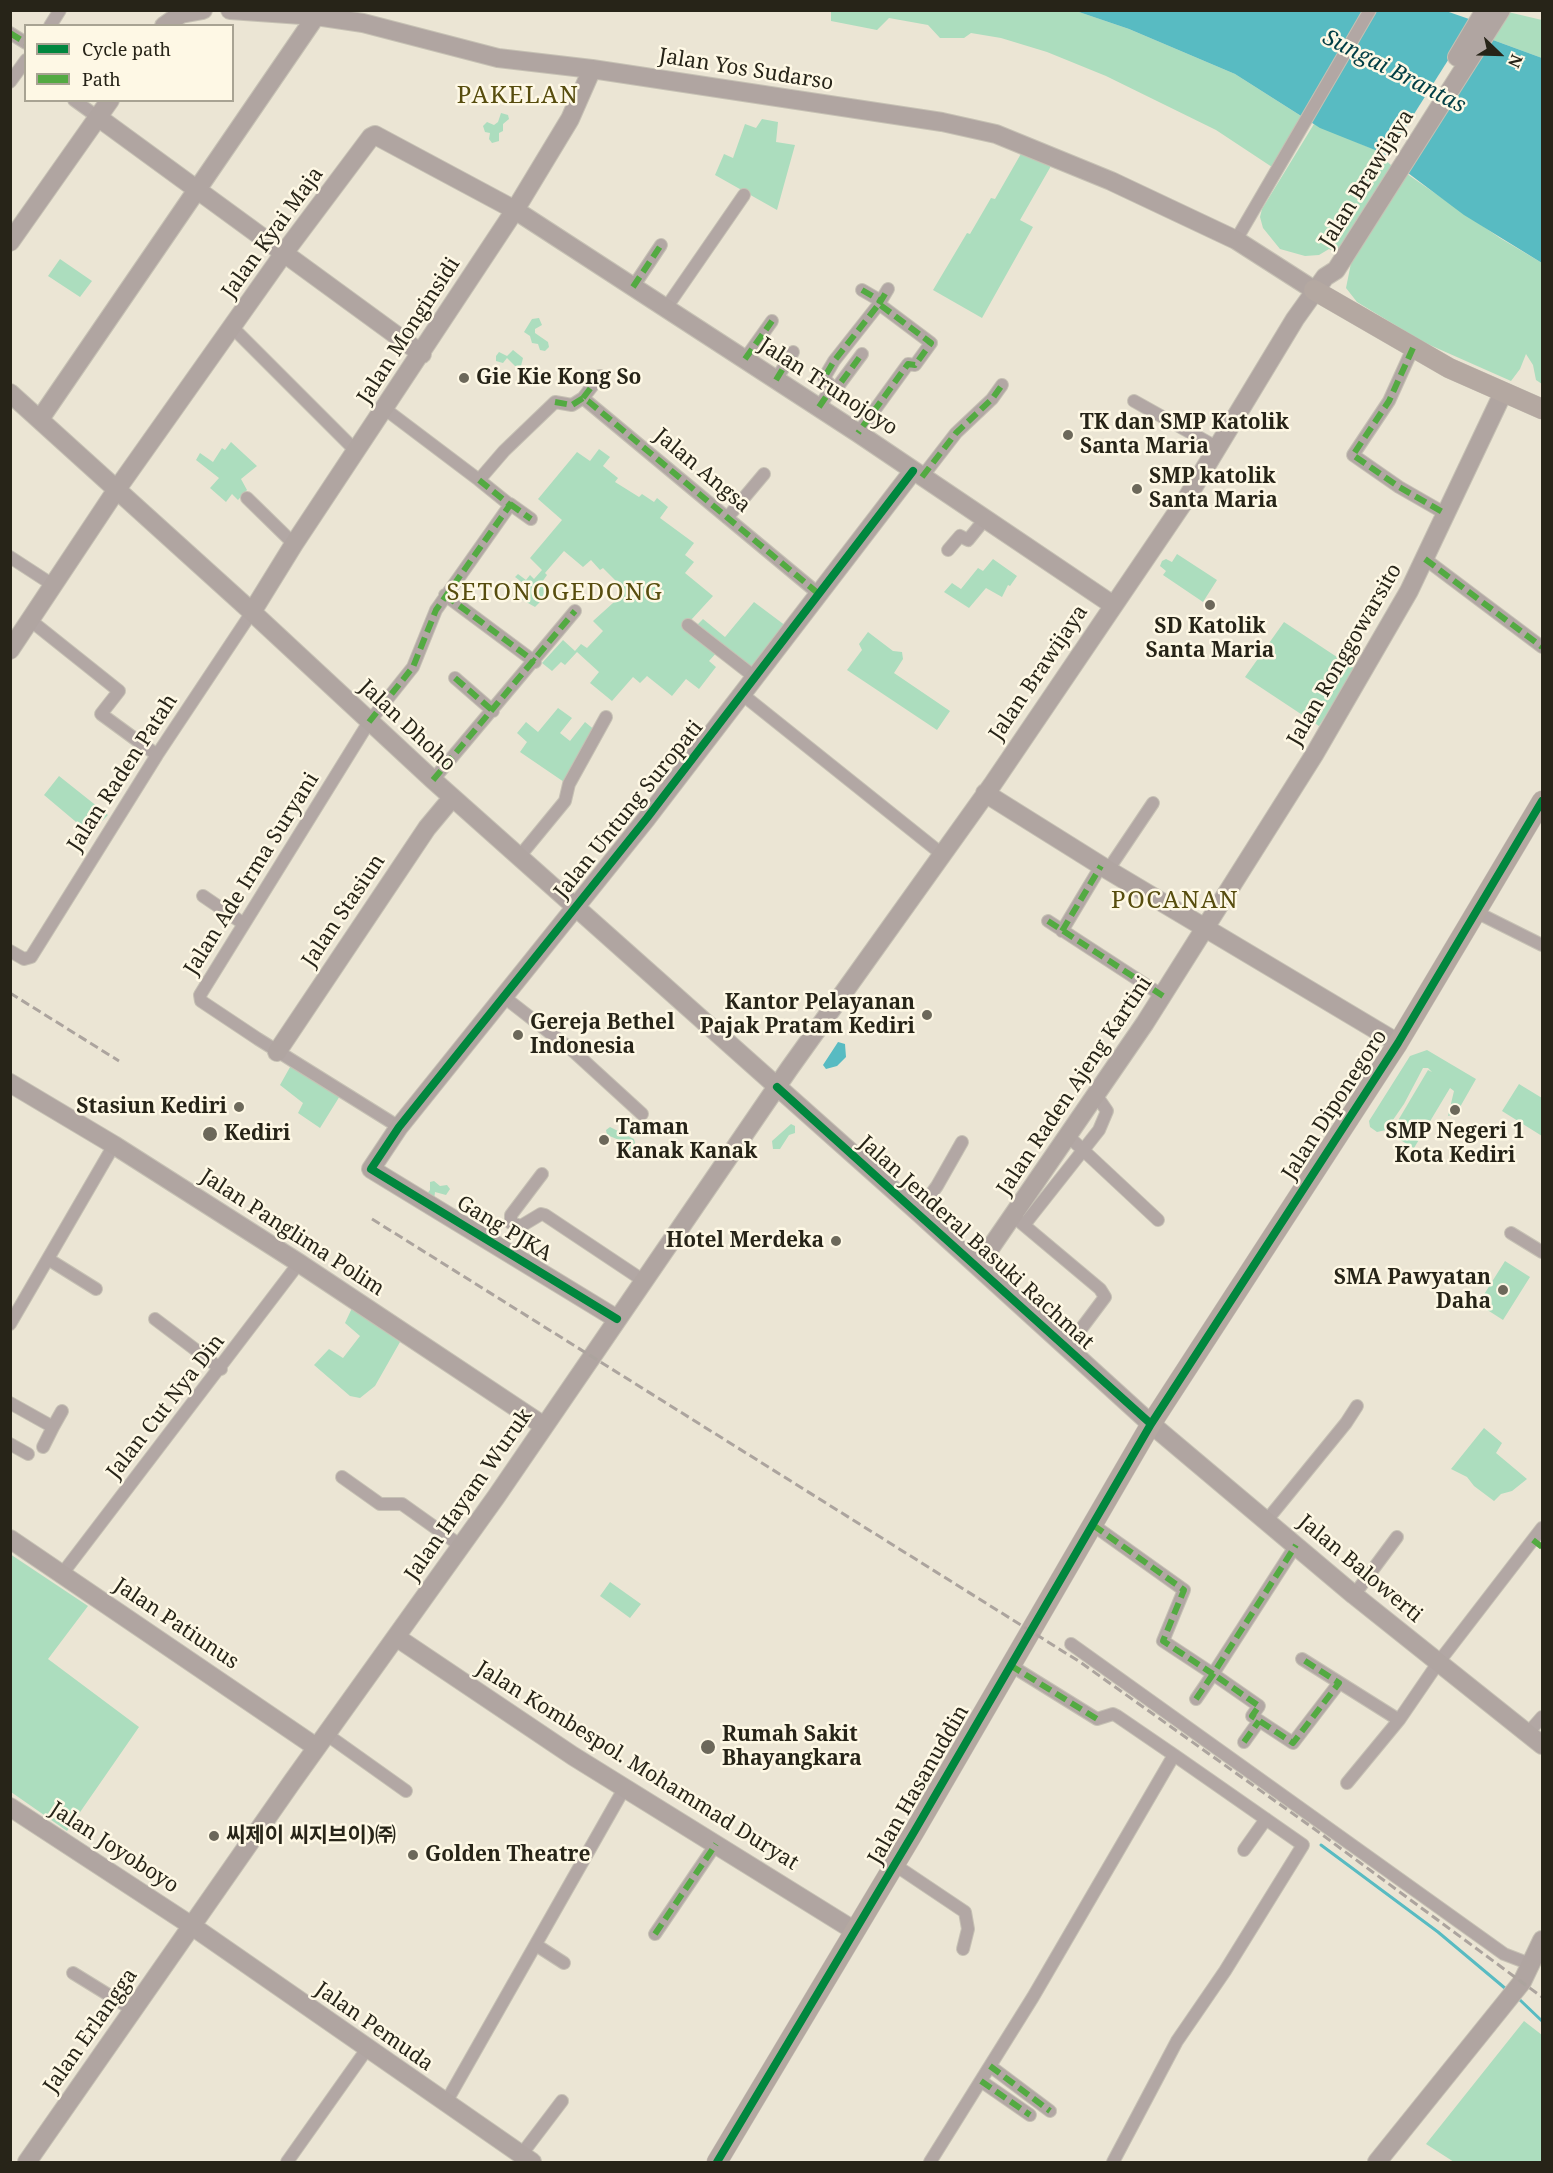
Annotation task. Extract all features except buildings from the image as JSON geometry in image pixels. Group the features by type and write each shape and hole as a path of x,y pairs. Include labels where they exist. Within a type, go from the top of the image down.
{"main road":[{"path":"1320,283 1413,348 1503,393 1542,409"},
{"name":"Jalan Diponegoro","path":"1151,1424 1398,1043 1541,806"},
{"name":"Jalan Hasanuddin","path":"717,2163 895,1865 1151,1424"}],"street":[{"path":"51,24 60,10"},
{"path":"167,24 181,14 203,10"},
{"name":"Jalan Yos Sudarso","path":"230,10 316,16 363,23 498,57 942,122 996,134 1100,176 1236,240 1320,283"},
{"path":"1236,240 1370,10"},
{"name":"Jalan Brawijaya","path":"777,1087 943,855 1218,448 1320,283 1336,270 1339,255 1485,10"},
{"name":"Jalan Brawijaya","path":"1339,255 1501,10"},
{"path":"40,419 316,16"},
{"path":"10,33 24,42"},
{"path":"10,82 24,64"},
{"name":"Jalan Monginsidi","path":"252,612 294,544 385,410 515,210 570,119 592,69"},
{"path":"77,102 422,354"},
{"path":"10,242 110,102"},
{"name":"Jalan Kyai Maja","path":"10,650 117,489 231,327 371,137 375,135 515,210"},
{"path":"666,308 744,195"},
{"name":"Jalan Trunojoyo","path":"515,210 819,407 1113,605"},
{"path":"633,287 661,245"},
{"path":"833,388 824,378 834,361 880,303 888,289"},
{"path":"858,433 908,364 915,365 935,347 862,290"},
{"path":"745,359 772,321"},
{"path":"231,327 356,451"},
{"path":"1413,348 1389,401 1353,455 1399,487 1446,514"},
{"path":"776,380 793,352"},
{"path":"819,407 862,354"},
{"path":"479,480 504,451 555,402 572,405 583,398 600,376"},
{"path":"917,474 992,399 1002,386"},
{"name":"Jalan Dhoho","path":"10,393 252,612 452,798 777,1087"},
{"name":"Jalan Ronggowarsito","path":"1206,929 1314,755 1425,559 1503,393"},
{"name":"Jalan Angsa","path":"583,398 820,595"},
{"path":"1134,401 1218,448"},
{"path":"385,410 531,519"},
{"path":"727,518 764,474"},
{"name":"Jalan Untung Suropati","path":"371,1169 399,1127 917,474"},
{"path":"247,498 294,544"},
{"name":"Jalan Ade Irma Suryani","path":"277,1052 200,998 201,992 369,722 413,667 424,643 428,626 446,595 510,504"},
{"path":"948,550 960,536 968,540 985,519"},
{"path":"10,557 53,585"},
{"path":"1425,559 1542,647"},
{"path":"446,595 535,662"},
{"path":"433,780 535,662 575,611"},
{"name":"Jalan Raden Patah","path":"10,951 24,959 31,957 156,755 252,612"},
{"path":"30,620 119,691 101,714 156,755"},
{"path":"688,625 756,678"},
{"path":"455,678 493,711"},
{"path":"743,695 943,855"},
{"path":"519,857 565,801 569,784 606,717"},
{"path":"985,793 1105,868 1398,1043"},
{"name":"Jalan Stasiun","path":"277,1052 427,828 452,798"},
{"path":"1062,931 1153,803"},
{"path":"203,896 244,924"},
{"path":"1476,912 1542,945"},
{"path":"1048,921 1163,996"},
{"name":"Jalan Raden Ajeng Kartini","path":"978,1266 1019,1220 1068,1136 1206,929"},
{"path":"504,997 572,1050 642,1114"},
{"path":"277,1052 399,1127"},
{"name":"Jalan Panglima Polim","path":"10,1083 114,1145 299,1263 544,1426"},
{"name":"Jalan Jenderal Basuki Rachmat","path":"777,1087 1151,1424"},
{"name":"Jalan Hayam Wuruk","path":"192,1926 461,1546 777,1087"},
{"path":"1066,1349 1105,1297 1100,1289 1019,1220 1083,1151 1099,1130 1107,1111 1096,1095"},
{"path":"1068,1136 1158,1220"},
{"path":"918,1212 945,1173 962,1142"},
{"path":"10,1324 114,1145"},
{"name":"Gang PJKA","path":"371,1169 617,1319"},
{"path":"542,1174 511,1215 511,1223 521,1226 541,1214 545,1215 644,1281"},
{"path":"1511,1233 1542,1252"},
{"path":"48,1258 96,1289"},
{"name":"Jalan Cut Nya Din","path":"62,1574 221,1369 299,1263"},
{"path":"155,1319 221,1369"},
{"path":"10,1403 53,1427"},
{"path":"1267,1520 1346,1424 1357,1406"},
{"path":"43,1447 62,1411"},
{"name":"Jalan Balowerti","path":"1151,1424 1354,1595 1542,1745"},
{"path":"10,1444 28,1454"},
{"path":"342,1477 380,1504 402,1504 461,1546"},
{"path":"1093,1524 1184,1590 1184,1595 1163,1641 1259,1706 1252,1716 1293,1743 1339,1683"},
{"path":"1347,1783 1399,1720 1438,1663 1538,1544 1542,1528"},
{"path":"1354,1595 1397,1537"},
{"name":"Jalan Patiunus","path":"10,1539 321,1741"},
{"path":"1196,1699 1296,1545"},
{"name":"Jalan Kombespol. Mohammad Duryat","path":"396,1637 573,1756 855,1931"},
{"path":"1071,1644 1504,1954 1530,1964"},
{"path":"1302,1659 1399,1720"},
{"path":"1010,1665 1097,1719 1113,1714 1117,1716 1303,1845 1226,1971 1177,2041 1113,2163"},
{"path":"1528,1733 1542,1717"},
{"path":"1244,1742 1259,1721"},
{"path":"321,1741 406,1791"},
{"path":"930,2163 1174,1755"},
{"path":"445,2104 625,1787"},
{"name":"Jalan Joyoboyo","path":"10,1807 192,1926"},
{"path":"1244,1850 1266,1819"},
{"path":"655,1934 716,1844"},
{"path":"895,1865 965,1912 968,1929 963,1950"},
{"name":"Jalan Erlangga","path":"27,2163 192,1926"},
{"name":"Jalan Pemuda","path":"192,1926 527,2159"},
{"path":"1377,2163 1516,1990 1542,1940"},
{"path":"536,1945 564,1963"},
{"path":"73,1973 133,2010"},
{"path":"287,2163 367,2049"},
{"path":"990,2066 1050,2110"},
{"path":"981,2081 1030,2115"},
{"path":"527,2159 562,2101"}],"green space":[{"path":"831,10 1076,11 1129,29 1235,74 1301,116 1272,167 1216,130 1106,76 1047,52 1001,38 971,33 964,38 940,38 928,25 889,18 877,30 831,21"},
{"path":"1508,12 1542,20 1542,58 1493,40"},
{"path":"501,113 508,115 509,119 503,124 503,131 499,133 499,141 492,143 489,139 490,133 485,132 483,126 487,122 494,125 498,122"},
{"path":"762,119 778,122 776,142 795,145 777,210 715,175 724,154 733,158 745,124 756,128"},
{"path":"1314,124 1380,152 1410,176 1500,238 1542,263 1542,384 1536,380 1533,365 1526,354 1520,369 1511,381 1423,342 1357,302 1346,288 1351,263 1329,249 1319,255 1305,256 1280,249 1263,228 1260,217 1262,209"},
{"path":"1022,152 1051,166 1020,220 1033,227 982,318 933,290 967,233 970,234 991,198 995,199"},
{"path":"60,259 92,281 80,297 48,276"},
{"path":"539,318 542,325 535,329 535,333 548,342 549,347 545,351 540,350 538,344 532,343 530,336 524,332 532,319"},
{"path":"513,350 523,358 521,366 515,366 507,358 503,363 496,361 499,352 507,356"},
{"path":"231,442 257,466 241,479 247,490 238,500 232,494 226,502 210,488 219,478 196,460 200,453 213,462 222,448 225,450"},
{"path":"599,449 610,457 603,466 618,478 615,482 639,497 642,494 654,502 657,498 668,507 660,518 694,543 685,555 694,562 685,573 713,596 691,620 697,625 703,619 725,637 754,602 786,626 751,672 718,651 709,661 716,667 699,689 686,679 672,696 647,676 640,683 633,677 612,701 590,683 599,672 577,652 565,665 561,662 552,671 542,663 563,640 575,651 581,644 587,648 603,631 593,621 623,594 614,584 616,581 603,568 600,570 591,560 583,567 564,551 545,573 547,575 542,582 552,590 535,607 521,599 527,586 515,577 518,574 526,580 530,575 534,579 542,570 530,558 562,520 538,499 577,452 590,461"},
{"path":"1177,554 1217,580 1203,602 1163,575 1166,571 1160,566 1162,561 1166,559 1172,562"},
{"path":"993,559 1017,576 1010,586 1008,585 1002,597 986,588 969,608 944,592 952,583 961,589 978,568 983,571"},
{"path":"1284,622 1355,669 1319,726 1245,677"},
{"path":"868,632 893,651 902,652 903,659 894,673 950,711 937,730 847,670 862,650 859,644"},
{"path":"558,708 572,718 560,733 570,741 585,722 596,731 564,782 520,752 527,742 517,733 526,722 538,732"},
{"path":"59,776 108,815 102,821 92,813 82,827 44,795"},
{"path":"1427,1050 1476,1079 1456,1114 1448,1116 1454,1091 1450,1088 1414,1148 1390,1134 1428,1070 1432,1072 1428,1068 1423,1068 1404,1104 1386,1130 1377,1132 1370,1127 1369,1121 1410,1056"},
{"path":"294,1060 343,1091 320,1128 298,1113 303,1103 280,1085"},
{"path":"1519,1084 1542,1098 1542,1136 1502,1111"},
{"path":"791,1124 795,1126 795,1133 789,1135 780,1149 773,1149 772,1141"},
{"path":"610,1127 634,1139 635,1143 628,1154 623,1155 619,1151 624,1142 607,1135 606,1130"},
{"path":"434,1181 440,1186 447,1185 450,1189 446,1195 435,1192 434,1201 426,1195 430,1190 430,1182"},
{"path":"1505,1261 1530,1277 1503,1320 1478,1304"},
{"path":"352,1308 400,1342 375,1386 360,1398 350,1396 314,1365 329,1349 343,1358 360,1336 345,1323"},
{"path":"1484,1428 1502,1443 1496,1453 1527,1479 1512,1491 1501,1494 1494,1501 1474,1486 1467,1477 1451,1469"},
{"path":"10,1554 88,1606 48,1659 139,1727 67,1831 11,1792"},
{"path":"610,1582 641,1604 630,1618 600,1596"},
{"path":"1524,2021 1542,2035 1542,2162 1454,2162 1426,2144"}],"water":[{"name":"Sungai Brantas","path":"1076,11 1446,11 1469,19 1493,40 1542,58 1542,263 1464,215 1380,152 1320,128 1235,74 1129,29"},
{"path":"838,1042 845,1044 846,1057 837,1066 826,1069 823,1065"}],"pier":[{"path":"1474,19 1492,34 1403,175 1385,160"}],"waterway":[{"path":"1321,1845 1438,1932 1506,1989"},
{"path":"1520,2000 1542,2021"}],"railway":[{"path":"10,993 119,1061"},
{"path":"372,1219 1080,1662 1313,1828 1542,1997"}],"marked path":[{"path":"10,33 24,42"},
{"path":"633,287 661,245"},
{"path":"879,304 888,289"},
{"path":"862,290 881,301"},
{"path":"833,388 824,378 834,361 879,304 931,343 915,365 908,364 858,433"},
{"path":"745,359 772,321"},
{"path":"1413,348 1389,401 1353,455 1399,487 1446,514"},
{"path":"776,380 793,352"},
{"path":"819,407 832,388 836,389 862,354"},
{"path":"583,398 600,376"},
{"path":"922,477 956,433 992,399 1002,385"},
{"path":"555,402 572,405 583,398 588,401 820,595"},
{"path":"369,722 413,667 436,610 510,505 479,480"},
{"path":"510,504 531,519"},
{"path":"1425,559 1542,647"},
{"path":"445,595 535,662"},
{"path":"433,780 575,611"},
{"path":"455,678 493,711"},
{"path":"1062,931 1101,866"},
{"path":"1048,921 1163,996"},
{"path":"1093,1525 1184,1590 1163,1641 1213,1674 1296,1545"},
{"path":"1533,1540 1542,1547"},
{"path":"1196,1699 1213,1674 1259,1706 1252,1716 1293,1743 1339,1683 1302,1659"},
{"path":"1010,1665 1097,1719"},
{"path":"1244,1742 1259,1721"},
{"path":"655,1934 716,1844"},
{"path":"990,2066 1050,2111"},
{"path":"981,2081 1030,2115"}],"cycle path":[{"path":"617,1319 371,1169 399,1127 647,818 913,471"},
{"path":"717,2162 914,1832 1151,1424 1398,1043 1542,801"},
{"path":"777,1087 1151,1424"}],"place":[{"name":"Gie Kie Kong So","path":"464,378"},
{"name":"TK dan SMP Katolik Santa Maria","path":"1068,435"},
{"name":"SMP katolik Santa Maria","path":"1137,489"},
{"name":"SD Katolik Santa Maria","path":"1210,605"},
{"name":"Kantor Pelayanan Pajak Pratam Kediri","path":"927,1015"},
{"name":"Gereja Bethel Indonesia","path":"518,1035"},
{"name":"Stasiun Kediri","path":"239,1107"},
{"name":"SMP Negeri 1 Kota Kediri","path":"1455,1110"},
{"name":"Kediri","path":"210,1134"},
{"name":"Taman Kanak Kanak","path":"604,1140"},
{"name":"Hotel Merdeka","path":"836,1241"},
{"name":"SMA Pawyatan Daha","path":"1503,1290"},
{"name":"Rumah Sakit Bhayangkara","path":"708,1747"},
{"name":"씨제이 씨지브이)㈜","path":"214,1836"},
{"name":"Golden Theatre","path":"413,1855"}],"district":[{"name":"PAKELAN","path":"518,96"},
{"name":"SETONOGEDONG","path":"555,593"},
{"name":"POCANAN","path":"1175,901"}]}
